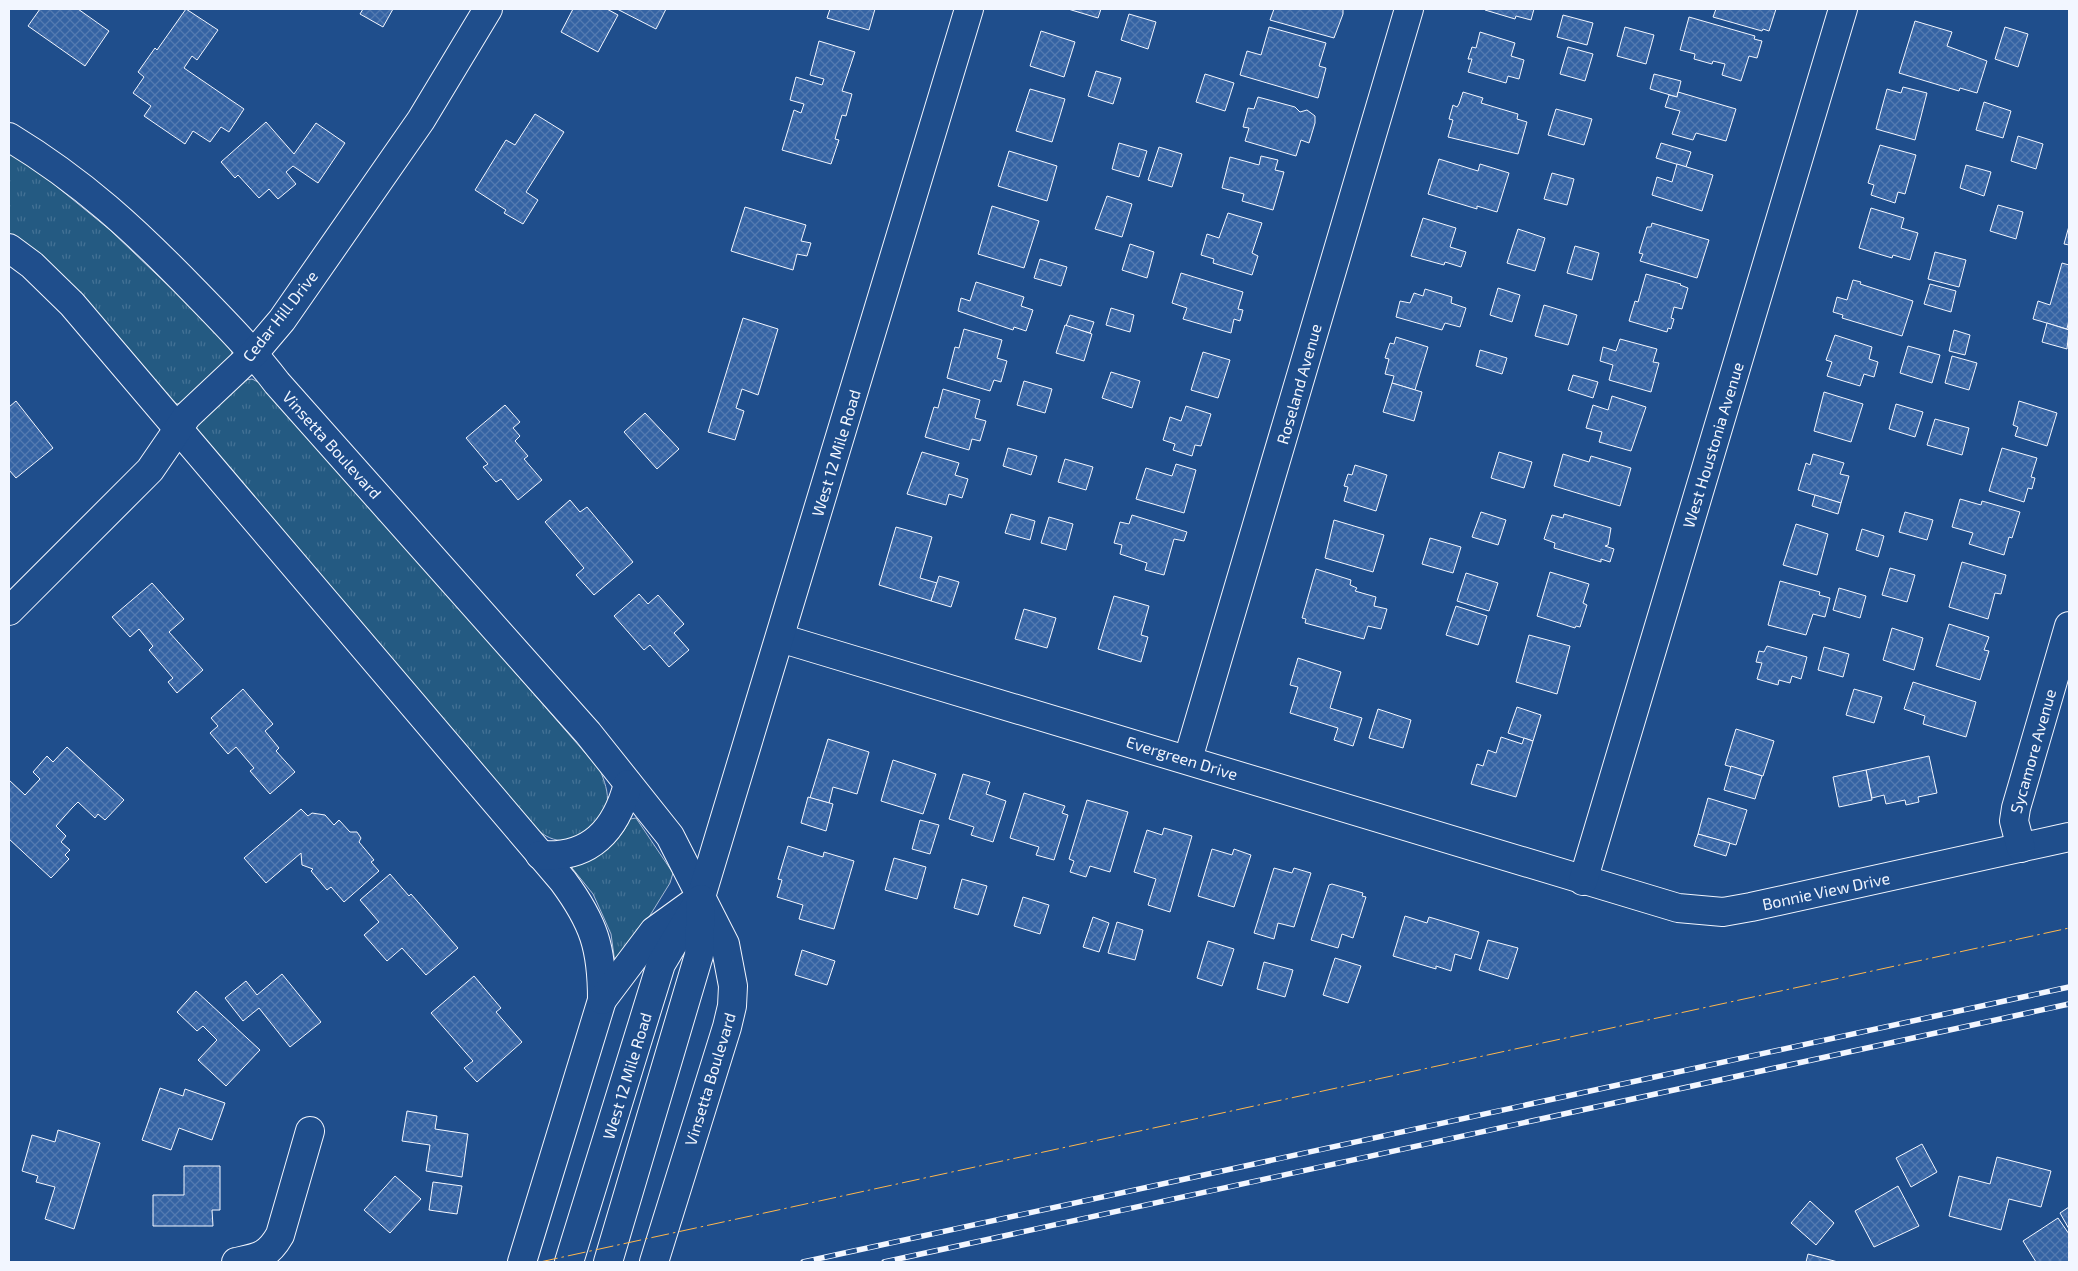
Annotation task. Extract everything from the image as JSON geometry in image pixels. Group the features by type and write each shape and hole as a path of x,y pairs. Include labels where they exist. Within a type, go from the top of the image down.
{"street":[{"name":"Cedar Hill Drive","path":"9,611 150,470 187,416 254,353 282,320 421,120 488,9"},
{"name":"West 12 Mile Road","path":"569,1262 661,964 701,897 969,9"},
{"name":"Roseland Avenue","path":"1188,759 1409,9"},
{"name":"West Houstonia Avenue","path":"1583,881 1843,9"},
{"name":"Vinsetta Boulevard","path":"9,137 77,181 116,213 254,353 277,383 588,733 670,836 725,944 733,986 732,1006 654,1262"},
{"path":"9,248 32,265 66,297 179,428 579,902 592,926 602,966 602,1000 522,1262"},
{"name":"Sycamore Avenue","path":"2021,848 2014,821 2016,808 2069,626"},
{"name":"Evergreen Drive","path":"780,638 1188,759 1583,881"},
{"path":"540,855 567,853 592,845 615,818 623,803 628,784"},
{"name":"Bonnie View Drive","path":"1583,881 1678,908 1723,912 2069,837"},
{"name":"West 12 Mile Road","path":"608,1262 699,955 701,897"},
{"path":"602,1000 654,931 701,897"},
{"path":"236,1262 261,1256 272,1249 280,1235 310,1131"}],"green space":[{"path":"9,152 28,163 110,230 222,337 232,352 229,364 186,401 177,404 167,399 9,235"},
{"path":"252,379 266,386 600,770 607,791 606,808 599,819 584,833 568,840 553,839 531,824 200,438 194,426 240,381"},
{"path":"636,818 673,873 670,883 620,964 615,963 611,934 593,894 572,868 573,865 592,858 614,843 630,819"}],"building":[{"path":"40,9 78,9 109,31 85,66 28,26"},
{"path":"186,9 218,30 197,60 192,56 184,68 244,109 229,132 221,127 210,142 193,131 185,144 144,116 151,106 133,93 144,77 138,72 155,48 157,50"},
{"path":"363,9 393,9 383,27 360,14"},
{"path":"573,9 607,9 618,15 598,52 561,32"},
{"path":"617,9 666,9 656,29"},
{"path":"830,9 875,9 869,30 827,18"},
{"path":"1068,9 1101,9 1098,18"},
{"path":"1274,9 1343,9 1343,14 1334,38 1270,20"},
{"path":"1486,9 1534,9 1531,20 1516,16 1515,19"},
{"path":"1716,9 1776,9 1769,31 1763,29 1762,31 1713,17"},
{"path":"1129,14 1156,22 1148,49 1121,40"},
{"path":"1563,15 1593,23 1587,45 1557,37"},
{"path":"1689,17 1755,36 1754,39 1762,41 1757,58 1749,56 1741,81 1722,75 1725,64 1713,61 1712,64 1694,59 1695,54 1680,50"},
{"path":"1915,21 1952,32 1947,46 1987,61 1977,93 1960,88 1959,91 1899,73"},
{"path":"1269,27 1326,43 1319,66 1326,68 1318,98 1240,75 1247,51 1261,55"},
{"path":"1625,27 1654,35 1646,64 1617,56"},
{"path":"2005,27 2028,34 2018,67 1995,59"},
{"path":"1041,31 1075,42 1064,77 1030,66"},
{"path":"1480,32 1515,43 1511,56 1524,60 1519,79 1508,76 1506,83 1468,72 1472,59 1468,59 1472,47 1476,48"},
{"path":"819,41 855,52 842,91 852,94 846,116 842,115 835,139 839,140 831,164 782,150 794,110 801,113 804,104 790,100 796,77 822,85 824,79 810,75"},
{"path":"1568,47 1593,54 1585,81 1560,74"},
{"path":"1096,71 1121,78 1113,104 1088,96"},
{"path":"1205,74 1234,83 1225,111 1196,102"},
{"path":"1654,74 1681,81 1677,97 1650,89"},
{"path":"1903,87 1927,93 1915,140 1876,129 1887,89 1901,93"},
{"path":"1030,89 1065,99 1052,142 1016,131"},
{"path":"1463,92 1483,98 1481,103 1518,114 1517,119 1527,122 1518,154 1448,137 1453,120 1449,119 1453,105 1457,107"},
{"path":"1678,92 1736,109 1726,141 1696,133 1693,140 1672,134 1680,111 1665,107 1669,95 1677,97"},
{"path":"1258,97 1295,107 1300,112 1307,110 1315,116 1315,123 1309,143 1301,140 1296,156 1245,141 1249,128 1243,127 1248,108 1254,109"},
{"path":"1984,102 2011,111 2003,138 1976,130"},
{"path":"1556,109 1592,119 1584,145 1548,135"},
{"path":"535,114 564,132 526,192 538,200 523,224 504,213 506,210 475,190 506,140 515,145"},
{"path":"266,122 294,154 316,123 345,143 318,183 293,166 286,172 296,184 278,199 269,189 259,198 238,175 235,178 221,162"},
{"path":"2018,136 2043,144 2036,169 2011,161"},
{"path":"1119,143 1147,151 1139,177 1112,169"},
{"path":"1661,143 1691,152 1686,167 1656,158"},
{"path":"1880,145 1916,155 1905,194 1898,192 1895,203 1871,195 1874,185 1868,183"},
{"path":"1159,147 1182,154 1172,187 1148,180"},
{"path":"1009,151 1057,166 1047,201 998,186"},
{"path":"1261,156 1278,160 1275,170 1284,172 1273,210 1242,201 1244,194 1222,188 1230,157 1259,165"},
{"path":"1439,159 1478,171 1480,164 1509,173 1497,212 1477,206 1477,209 1428,194"},
{"path":"1677,164 1713,175 1702,211 1652,195 1657,177 1672,182"},
{"path":"1966,165 1991,172 1984,196 1960,188"},
{"path":"1552,173 1574,179 1567,205 1544,199"},
{"path":"1107,196 1132,204 1122,237 1095,229"},
{"path":"1998,205 2023,212 2016,239 1990,231"},
{"path":"992,206 1039,221 1024,268 978,254"},
{"path":"745,207 806,225 801,241 811,243 807,256 797,254 793,270 731,251"},
{"path":"1871,208 1904,218 1901,228 1918,233 1910,260 1893,255 1892,258 1859,248"},
{"path":"1228,213 1262,223 1252,253 1258,256 1252,275 1213,263 1214,259 1201,255 1207,234 1219,238"},
{"path":"1423,218 1456,228 1450,247 1466,252 1461,267 1445,262 1444,265 1411,256"},
{"path":"1652,223 1709,240 1697,278 1640,261 1643,254 1639,253 1647,227 1651,227"},
{"path":"2069,226 2069,245 2064,244"},
{"path":"1518,229 1545,238 1535,271 1507,263"},
{"path":"1130,244 1154,252 1147,278 1122,270"},
{"path":"1575,246 1599,253 1592,280 1567,273"},
{"path":"1935,252 1966,260 1959,287 1928,279"},
{"path":"1040,259 1067,267 1061,286 1034,278"},
{"path":"2062,263 2069,265 2069,320 2067,329 2033,319 2038,301 2050,305"},
{"path":"1181,273 1243,292 1238,309 1243,310 1240,321 1234,319 1231,333 1183,319 1187,308 1172,303"},
{"path":"1646,274 1681,284 1688,288 1682,309 1674,307 1671,318 1674,319 1671,329 1668,328 1667,332 1629,321 1635,301 1638,302"},
{"path":"1853,280 1913,301 1902,336 1842,318 1843,315 1833,312 1837,297 1847,300"},
{"path":"976,282 1024,297 1021,306 1033,310 1026,331 1014,327 1013,330 958,311 961,298 970,301"},
{"path":"1930,284 1956,291 1951,312 1924,304"},
{"path":"1498,288 1520,295 1512,322 1490,315"},
{"path":"1425,289 1452,297 1451,303 1466,308 1460,327 1445,323 1442,330 1396,317 1400,301 1410,303 1414,293 1423,296"},
{"path":"1544,305 1577,315 1568,345 1535,336"},
{"path":"1111,308 1134,315 1130,332 1106,325"},
{"path":"1070,315 1094,322 1090,333 1066,326"},
{"path":"743,318 778,329 758,395 742,389 736,408 744,411 735,440 708,432"},
{"path":"2047,323 2069,330 2067,349 2042,342"},
{"path":"1065,325 1092,334 1084,361 1056,353"},
{"path":"964,329 1002,340 997,358 1007,361 1001,382 994,380 990,391 947,378 955,347 959,348"},
{"path":"1954,330 1970,335 1965,355 1949,351"},
{"path":"1835,335 1872,347 1869,359 1878,362 1874,377 1864,374 1860,386 1827,376 1832,362 1826,360"},
{"path":"1396,337 1428,347 1415,390 1392,383 1394,376 1385,374 1389,359 1385,358 1390,343 1394,344"},
{"path":"1620,339 1657,349 1653,362 1659,363 1651,392 1609,380 1613,365 1600,361 1603,347 1616,351"},
{"path":"1908,346 1940,355 1932,383 1900,373"},
{"path":"1480,350 1507,358 1502,374 1476,366"},
{"path":"1203,352 1230,360 1218,398 1191,390"},
{"path":"1952,356 1977,363 1969,390 1945,383"},
{"path":"1111,372 1140,381 1132,408 1102,398"},
{"path":"1573,375 1598,382 1593,398 1568,390"},
{"path":"1024,381 1052,389 1045,413 1017,405"},
{"path":"1392,383 1422,392 1414,421 1383,412"},
{"path":"943,389 980,400 975,418 986,421 980,441 972,439 969,450 925,437 934,407 938,408"},
{"path":"1824,392 1863,404 1851,442 1814,431"},
{"path":"1612,396 1646,407 1631,451 1599,442 1602,432 1586,428 1593,405 1608,410"},
{"path":"16,401 53,448 16,478 9,470 9,407"},
{"path":"2019,401 2057,413 2047,446 2015,436 2018,427 2013,425"},
{"path":"1896,404 1923,412 1915,437 1889,429"},
{"path":"505,405 520,422 513,428 520,436 515,441 528,456 524,459 542,480 518,500 501,479 496,482 483,467 488,464 466,438"},
{"path":"1186,406 1211,414 1201,446 1195,445 1192,456 1173,450 1175,444 1163,440 1170,417 1181,421"},
{"path":"645,413 679,449 657,469 624,432"},
{"path":"1935,419 1969,428 1962,455 1927,445"},
{"path":"1008,448 1037,456 1031,475 1003,466"},
{"path":"2002,448 2037,458 2031,477 2035,478 2032,489 2028,488 2024,502 1989,491"},
{"path":"922,452 959,463 955,475 968,479 962,498 949,494 946,505 907,494"},
{"path":"1499,452 1532,462 1524,488 1491,478"},
{"path":"1563,454 1589,462 1591,456 1631,468 1620,506 1554,486"},
{"path":"1813,454 1844,463 1840,474 1849,476 1841,503 1798,490 1806,463 1810,465"},
{"path":"1065,459 1093,467 1086,490 1058,482"},
{"path":"1176,464 1196,470 1184,513 1136,499 1146,468 1172,476"},
{"path":"1355,465 1387,475 1376,511 1344,501 1348,487 1344,486 1348,474 1352,475"},
{"path":"1815,495 1841,503 1838,514 1812,506"},
{"path":"1960,499 1981,505 1982,501 2020,512 2012,538 2009,537 2004,555 1969,544 1973,533 1952,527"},
{"path":"570,500 580,512 587,507 633,562 594,595 576,575 584,568 545,522"},
{"path":"1481,512 1506,520 1498,545 1472,537"},
{"path":"1905,512 1933,520 1927,540 1899,532"},
{"path":"1011,514 1035,521 1030,540 1005,533"},
{"path":"1564,514 1611,528 1608,545 1605,546 1614,549 1610,562 1601,559 1601,562 1554,548 1555,543 1544,539 1552,515 1563,518"},
{"path":"1132,515 1187,532 1184,541 1174,539 1164,575 1145,570 1147,563 1120,554 1122,545 1114,543 1120,522 1129,524"},
{"path":"1049,517 1073,524 1066,550 1041,543"},
{"path":"1334,520 1384,535 1373,572 1325,558"},
{"path":"1796,524 1828,534 1817,575 1783,565"},
{"path":"896,527 932,537 920,578 937,583 931,601 879,585"},
{"path":"1862,529 1884,536 1878,557 1856,550"},
{"path":"1430,538 1461,547 1453,573 1422,564"},
{"path":"1962,562 2006,575 2001,594 1995,593 1988,619 1949,607"},
{"path":"1890,568 1915,575 1907,602 1882,595"},
{"path":"1316,569 1351,580 1350,585 1357,588 1355,591 1376,597 1374,606 1387,609 1381,629 1368,626 1364,639 1305,623 1306,619 1302,618"},
{"path":"1550,572 1589,584 1583,603 1587,605 1580,627 1576,626 1575,628 1537,616"},
{"path":"1466,573 1498,583 1489,611 1457,601"},
{"path":"939,576 959,582 951,607 931,601"},
{"path":"1780,581 1820,592 1819,595 1830,598 1825,617 1813,614 1806,635 1768,625"},
{"path":"152,583 184,619 169,632 203,670 177,693 168,682 173,678 149,650 153,646 139,629 130,637 112,617"},
{"path":"1839,588 1866,596 1860,618 1833,610"},
{"path":"639,594 648,604 658,595 684,624 674,633 689,650 669,667 650,645 644,650 614,616"},
{"path":"1114,596 1149,606 1141,635 1148,637 1141,662 1098,649"},
{"path":"1456,606 1487,616 1478,645 1446,635"},
{"path":"1024,609 1056,618 1047,648 1015,639"},
{"path":"1949,624 1989,637 1984,650 1989,651 1980,680 1936,666"},
{"path":"1892,628 1923,638 1914,670 1883,660"},
{"path":"1529,635 1570,646 1557,694 1516,682"},
{"path":"1767,646 1807,657 1801,679 1792,676 1790,683 1779,680 1778,685 1757,679 1762,663 1756,662 1759,651 1764,652"},
{"path":"1824,647 1849,654 1843,677 1818,670"},
{"path":"1298,658 1341,672 1330,708 1362,718 1353,746 1334,740 1338,728 1290,713 1298,687 1290,685"},
{"path":"1913,682 1976,702 1966,737 1923,724 1925,716 1904,709"},
{"path":"243,689 273,724 265,731 279,748 276,751 295,772 270,794 250,771 254,768 236,747 228,754 210,733 218,726 211,718"},
{"path":"1854,689 1882,697 1874,723 1846,715"},
{"path":"1517,707 1541,715 1533,741 1508,733"},
{"path":"1378,709 1411,720 1403,748 1369,738"},
{"path":"1736,729 1774,741 1763,776 1725,765"},
{"path":"1501,737 1522,744 1524,738 1533,741 1516,797 1471,784 1477,764 1483,766 1488,750 1496,753"},
{"path":"828,739 869,752 857,794 833,787 829,803 810,798"},
{"path":"67,747 124,800 105,820 98,814 95,818 78,802 72,808 56,826 66,836 61,842 70,850 65,855 69,859 51,878 9,839 9,780 25,795 40,779 33,772 47,756 53,762"},
{"path":"1929,756 1937,793 1918,797 1919,802 1906,805 1905,800 1886,804 1884,795 1872,798 1866,770"},
{"path":"893,760 936,774 923,814 881,801"},
{"path":"1731,766 1762,776 1755,799 1724,790"},
{"path":"1866,770 1872,800 1839,807 1833,777"},
{"path":"963,774 990,782 986,794 1006,801 993,842 971,835 974,827 949,819"},
{"path":"1024,793 1065,806 1062,813 1068,815 1054,860 1036,855 1039,847 1010,838"},
{"path":"808,797 833,804 826,831 801,823"},
{"path":"1708,798 1747,810 1736,845 1698,834"},
{"path":"1087,800 1128,812 1110,872 1090,866 1086,877 1070,872 1074,861 1069,859"},
{"path":"301,809 308,816 312,813 325,815 334,825 339,820 350,832 357,832 361,838 359,842 374,860 371,862 379,871 344,902 331,887 327,890 311,871 313,869 302,865 301,853 266,883 244,858"},
{"path":"920,820 939,825 930,854 912,849"},
{"path":"1164,828 1192,836 1170,912 1148,905 1156,879 1134,872 1147,830 1162,835"},
{"path":"1698,834 1730,843 1726,856 1694,846"},
{"path":"788,846 823,857 824,852 854,861 834,929 799,919 803,905 777,897 782,880 778,879"},
{"path":"1212,849 1232,855 1234,849 1251,855 1234,907 1198,896"},
{"path":"894,858 926,867 917,899 885,890"},
{"path":"1274,868 1292,873 1294,868 1311,873 1294,927 1278,923 1274,939 1254,933"},
{"path":"390,874 409,896 411,894 458,948 426,975 402,948 387,961 364,935 379,922 360,900"},
{"path":"962,879 987,886 978,915 954,908"},
{"path":"1332,884 1363,893 1362,896 1366,897 1353,938 1342,934 1338,948 1311,940 1329,885"},
{"path":"1023,897 1049,905 1040,934 1014,926"},
{"path":"1405,916 1427,923 1429,917 1479,932 1471,959 1455,954 1451,971 1436,966 1436,969 1393,956"},
{"path":"1093,917 1109,923 1099,952 1083,947"},
{"path":"1117,922 1143,930 1135,960 1108,953"},
{"path":"1488,940 1518,948 1508,979 1479,970"},
{"path":"1208,941 1234,949 1222,986 1197,978"},
{"path":"802,950 835,961 827,985 795,975"},
{"path":"1335,958 1361,966 1348,1003 1323,995"},
{"path":"1264,962 1293,970 1285,997 1257,989"},
{"path":"282,974 321,1022 290,1047 259,1008 243,1021 225,998 246,981 257,995"},
{"path":"474,976 501,1008 496,1012 522,1042 477,1082 464,1068 473,1061 431,1013"},
{"path":"196,991 260,1050 226,1086 198,1060 217,1040 203,1026 197,1031 177,1012"},
{"path":"160,1088 183,1096 185,1089 225,1103 212,1140 179,1128 171,1150 142,1140"},
{"path":"407,1111 437,1116 435,1129 468,1134 462,1177 426,1171 430,1145 402,1141"},
{"path":"58,1130 100,1143 74,1229 45,1219 55,1187 36,1182 38,1176 22,1171 32,1135 55,1142"},
{"path":"1922,1144 1937,1172 1911,1187 1896,1158"},
{"path":"1997,1157 2051,1171 2041,1207 2009,1199 2001,1230 1949,1216 1959,1176 1990,1184"},
{"path":"184,1166 220,1166 220,1210 212,1210 213,1226 153,1226 153,1195 184,1195"},
{"path":"395,1176 421,1199 390,1233 364,1210"},
{"path":"433,1182 462,1186 457,1214 429,1210"},
{"path":"1898,1186 1919,1226 1874,1247 1855,1211"},
{"path":"1810,1201 1834,1223 1816,1245 1791,1223"},
{"path":"2069,1207 2069,1229 2060,1213"},
{"path":"2058,1218 2069,1234 2069,1262 2036,1262 2023,1241"},
{"path":"1808,1254 1838,1262 1806,1262"}],"railway":[{"path":"803,1262 2069,987"},
{"path":"884,1262 2069,1004"}],"power":[{"path":"540,1262 2069,928"}]}
